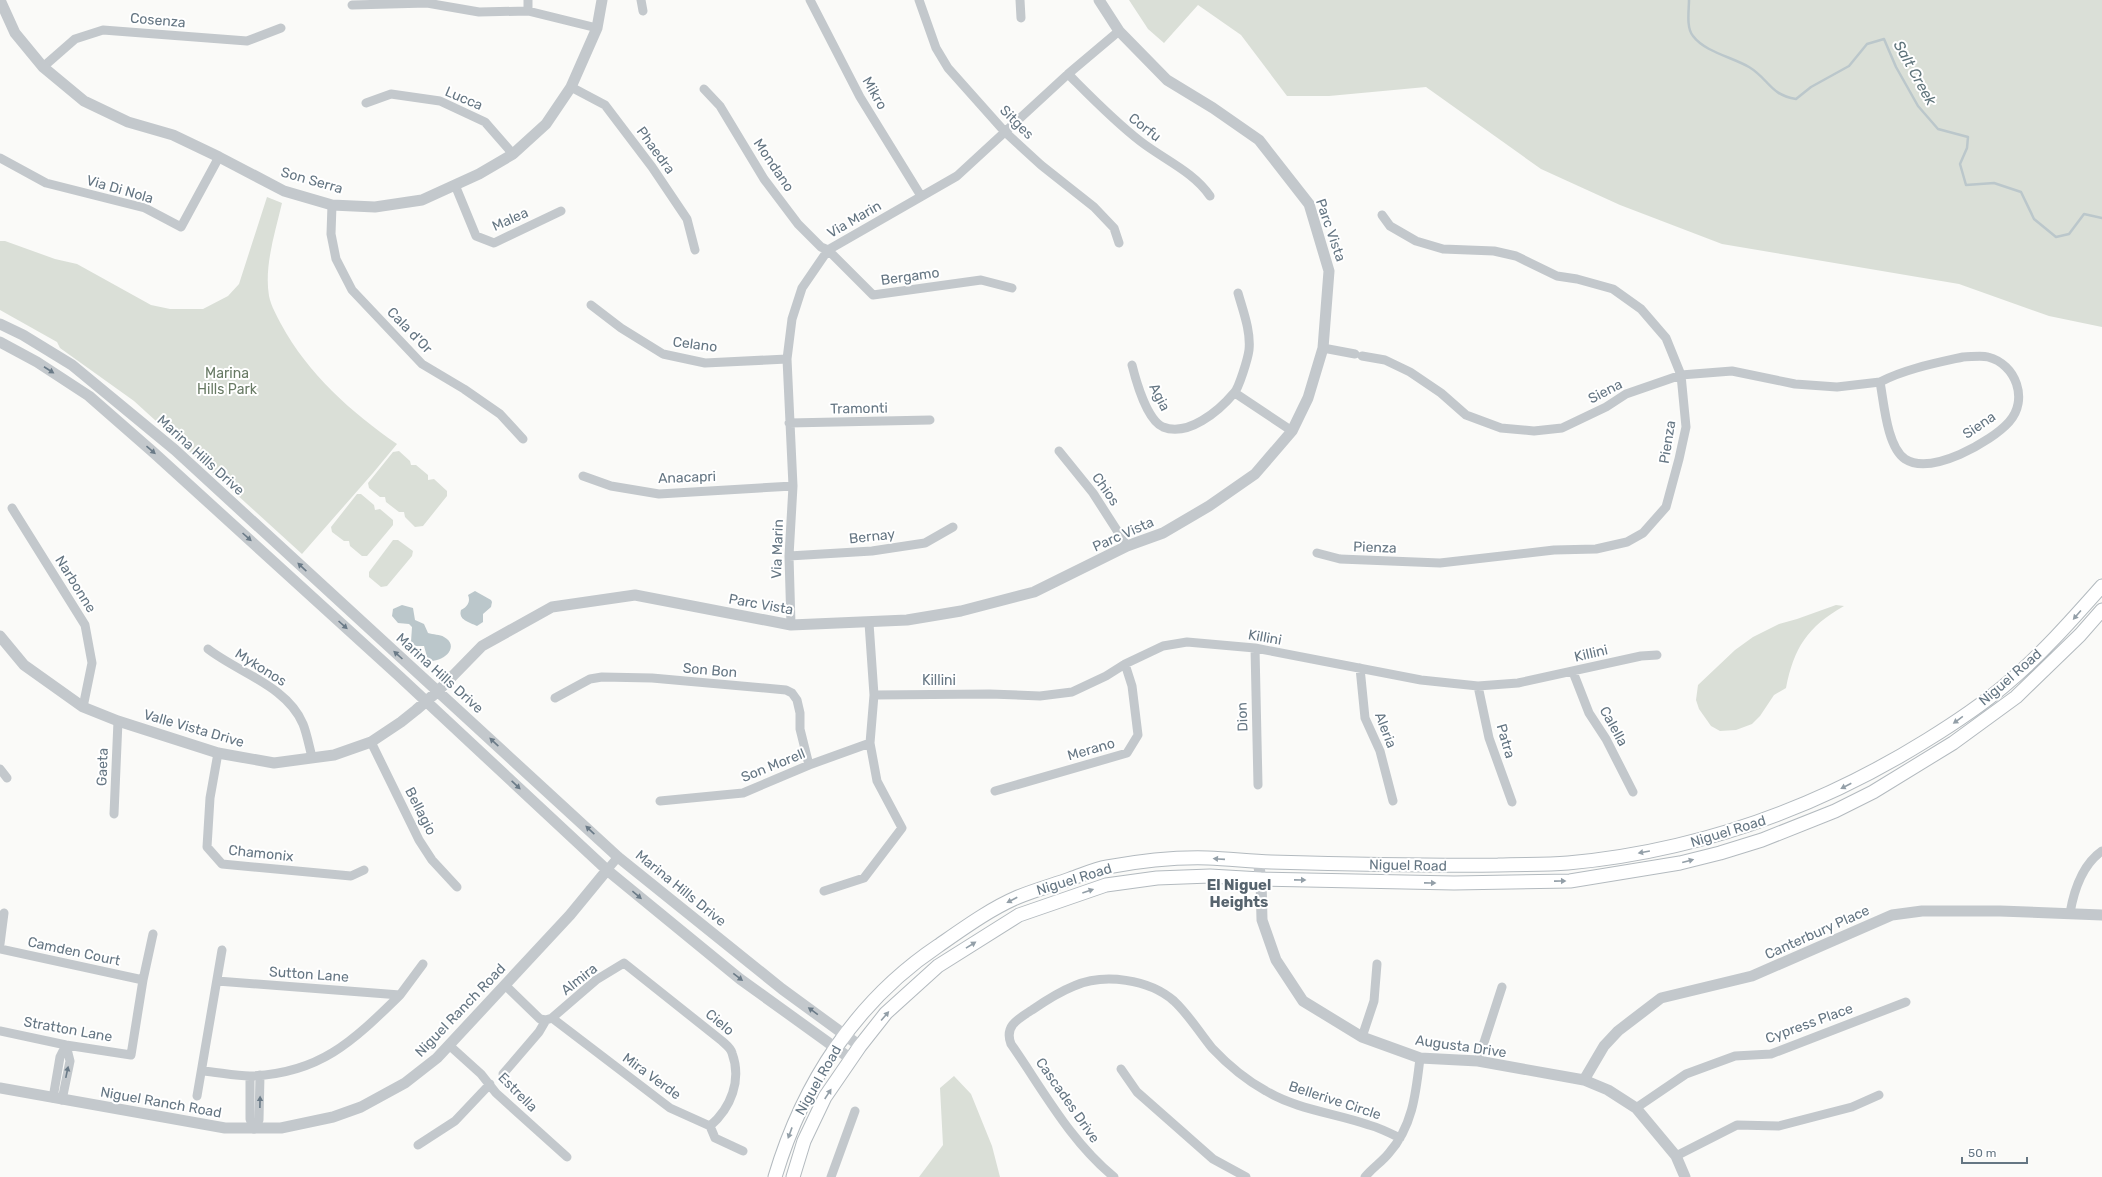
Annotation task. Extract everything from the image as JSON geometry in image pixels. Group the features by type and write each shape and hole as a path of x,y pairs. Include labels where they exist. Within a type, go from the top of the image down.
{"main road":[{"name":"Niguel Road","path":"775,1177 792,1127 816,1079 844,1034 876,996 917,960 977,920 1016,898 1103,867 1154,860 1207,858 1258,861 1451,866 1567,864 1677,846 1757,824 1832,793 1863,777 1950,726 2003,687 2066,627 2102,586"},
{"name":"Niguel Road","path":"793,1177 804,1141 825,1097 860,1046 886,1013 938,966 1019,915 1106,885 1157,878 1210,876 1261,879 1454,883 1570,881 1680,863 1762,840 1835,811 1866,795 1953,743 2016,697 2080,635 2102,610"}],"street":[{"name":"Son Serra","path":"0,0 15,33 42,67 84,101 128,122 173,135 220,157 284,191 332,205 375,207 422,200 455,186 513,154 546,124 571,87 597,28 602,0"},
{"path":"528,0 528,10"},
{"path":"641,0 643,11"},
{"name":"Mikro","path":"810,0 860,97 920,196"},
{"name":"Sitges","path":"919,0 936,48 948,68 1005,132 1041,166 1094,207 1114,228 1119,243"},
{"path":"1020,0 1021,18"},
{"name":"Parc Vista","path":"438,691 482,646 552,607 635,595 790,625 907,620 961,611 1034,592 1127,546 1163,533 1209,506 1255,474 1292,431 1308,398 1323,348 1329,271 1309,204 1259,140 1213,108 1168,80 1119,31 1098,0"},
{"path":"352,5 426,3 479,12 528,10 597,28"},
{"name":"Cosenza","path":"42,67 75,39 103,30 247,41 281,28"},
{"name":"Via Marin","path":"790,625 789,556 793,486 787,359 792,319 802,288 828,250 957,176 1068,74 1119,31"},
{"name":"Corfu","path":"1068,74 1118,124 1150,149 1196,181 1210,196"},
{"name":"Phaedra","path":"571,87 605,105 652,167 687,219 695,250"},
{"name":"Mondano","path":"704,89 720,106 764,179 798,224 821,247 828,250"},
{"name":"Lucca","path":"366,103 391,94 440,101 485,122 513,154"},
{"name":"Via Di Nola","path":"0,158 46,183 145,208 181,227 220,157"},
{"name":"Malea","path":"455,186 476,236 494,243 561,211"},
{"name":"Cala d'Or","path":"332,205 331,234 336,259 352,290 422,364 464,388 500,414 523,439"},
{"name":"Pienza","path":"1317,553 1340,559 1440,563 1554,550 1596,548 1627,542 1643,533 1666,507 1686,426 1681,375 1666,338 1641,309 1613,289 1577,279 1557,276 1508,254 1494,251 1443,249 1416,242 1390,226 1382,215"},
{"name":"Bergamo","path":"828,250 873,295 981,280 1012,288"},
{"path":"1238,293 1249,334 1249,351 1235,393 1292,431"},
{"name":"Celano","path":"591,305 621,328 663,354 705,362 787,359"},
{"name":"Marina Hills Drive","path":"0,324 23,335 72,365 175,450 618,857 782,989 860,1046"},
{"path":"0,342 37,362 89,396 153,452 607,870 740,979 835,1049 851,1059"},
{"name":"Siena","path":"1323,348 1385,360 1410,372 1441,393 1466,415 1501,428 1534,431 1562,428 1606,406 1626,394 1681,375 1732,371 1794,384 1837,387 1880,382 1890,377 1934,363 1963,357 1988,357 2002,364 2013,375 2019,389 2019,404 2009,422 1986,440 1953,458 1932,464 1915,463 1905,459 1897,450 1890,437 1880,382"},
{"name":"Agia","path":"1132,365 1138,389 1156,422 1163,427 1180,429 1191,427 1203,421 1235,393"},
{"name":"Tramonti","path":"789,423 930,420"},
{"name":"Chios","path":"1059,451 1093,493 1127,546"},
{"name":"Anacapri","path":"583,476 611,486 659,494 793,486"},
{"name":"Narbonne","path":"12,508 85,625 92,663 83,707"},
{"name":"Bernay","path":"789,556 872,551 925,543 953,527"},
{"path":"824,891 864,878 902,828 877,781 870,743 874,695 869,622"},
{"name":"Valle Vista Drive","path":"0,636 24,665 83,707 118,721 218,753 274,763 334,755 371,742 401,722 438,691"},
{"name":"Killini","path":"874,695 990,694 1040,696 1072,692 1163,646 1189,638 1255,648 1421,680 1478,686 1518,683 1641,656 1657,655"},
{"name":"Dion","path":"1255,648 1258,785"},
{"name":"Mykonos","path":"208,649 221,659 269,687 290,704 303,725 312,757"},
{"name":"Merano","path":"995,791 1127,753 1138,736 1132,686 1125,664"},
{"name":"Aleria","path":"1360,668 1365,718 1380,751 1393,801"},
{"name":"Calella","path":"1573,672 1590,713 1606,739 1634,792"},
{"name":"Son Bon","path":"555,698 590,679 602,677 652,678 786,690 792,693 798,700 800,729 809,765"},
{"name":"Patra","path":"1478,686 1489,738 1512,802"},
{"name":"Gaeta","path":"114,814 118,721"},
{"name":"Bellagio","path":"371,742 419,840 432,860 457,887"},
{"name":"Son Morell","path":"660,801 743,793 809,765 870,743"},
{"name":"Chamonix","path":"218,753 210,798 207,847 222,864 351,876 364,870"},
{"path":"0,769 7,778"},
{"path":"2070,913 2073,895 2080,876 2102,851"},
{"name":"Niguel Ranch Road","path":"0,1088 225,1128 281,1128 333,1117 361,1107 405,1083 450,1046 504,985 570,915 618,857"},
{"name":"Augusta Drive","path":"1258,861 1261,879 1262,920 1276,960 1303,1001 1362,1037 1420,1058 1478,1061 1584,1080 1608,1090 1636,1108 1676,1156 1685,1177"},
{"name":"Canterbury Place","path":"1584,1080 1604,1046 1618,1031 1661,998 1752,976 1892,916 1922,911 2000,911 2102,915"},
{"path":"0,944 4,913"},
{"path":"143,980 153,934"},
{"name":"Camden Court","path":"0,949 143,980"},
{"path":"197,1096 222,950"},
{"name":"Almira","path":"549,1019 596,980 624,963"},
{"name":"Cielo","path":"624,963 722,1040 732,1051 735,1069 735,1088 719,1118 710,1126"},
{"path":"202,1071 255,1075 294,1070 322,1060 358,1036 400,995 423,964"},
{"path":"1362,1037 1374,1001 1377,964"},
{"name":"Bellerive Circle","path":"1008,1032 1010,1026 1015,1021 1051,997 1075,985 1098,980 1123,979 1142,985 1173,1000 1193,1021 1212,1047 1238,1073 1266,1092 1294,1104 1369,1124 1400,1138"},
{"name":"Stratton Lane","path":"0,1031 66,1045 131,1055 143,980"},
{"name":"Sutton Lane","path":"217,981 400,995"},
{"name":"Mira Verde","path":"504,985 540,1019 549,1019 670,1108 710,1126 715,1138 743,1151"},
{"path":"1478,1061 1502,987"},
{"name":"Cypress Place","path":"1636,1108 1686,1074 1735,1056 1771,1054 1906,1002"},
{"path":"503,1074 549,1019"},
{"name":"Cascades Drive","path":"1008,1032 1011,1044 1069,1130 1091,1156 1114,1177"},
{"path":"58,1099 70,1061 66,1045"},
{"name":"Estrella","path":"450,1046 481,1074 496,1093 567,1157"},
{"path":"1365,1177 1389,1154 1400,1138 1409,1120 1414,1103 1420,1058"},
{"path":"1121,1069 1137,1092 1213,1159 1246,1177"},
{"path":"254,1129 250,1119 255,1075"},
{"path":"418,1145 455,1121 490,1084"},
{"path":"1676,1156 1737,1126 1779,1126 1852,1107 1879,1095"},
{"path":"831,1177 855,1111"}],"green space":[{"path":"1129,0 2102,0 2102,327 2049,316 1959,284 1722,244 1620,205 1541,169 1426,87 1329,96 1287,96 1241,35 1198,5 1164,43 1148,29"},
{"name":"Marina Hills Park","path":"267,197 282,203 271,250 268,273 269,296 274,311 292,342 317,376 363,419 397,444 302,554 134,401 60,348 57,342 0,310 0,241 5,241 55,259 77,264 151,305 170,309 203,309 228,296 239,284"},
{"path":"399,451 410,461 411,465 416,465 428,475 428,480 434,479 447,491 447,496 423,526 415,527 405,517 404,512 399,512 386,502 385,497 380,497 369,488 368,483 393,452"},
{"path":"357,494 361,494 374,505 375,510 380,509 393,520 393,525 367,556 362,556 350,546 349,541 344,541 332,532 331,527"},
{"path":"393,540 398,540 413,551 412,556 387,586 381,587 369,577 369,572"},
{"path":"1836,605 1844,606 1820,622 1811,631 1798,650 1793,661 1786,688 1774,695 1760,716 1752,724 1736,730 1720,731 1711,726 1699,709 1696,700 1698,685 1735,650 1753,637 1779,624"},
{"path":"954,1076 971,1094 992,1146 1000,1177 919,1177 943,1145 940,1088"}],"shaded area":[{"path":"475,591 492,602 491,607 483,614 483,622 477,626 465,620 460,613 469,602 468,595"},
{"path":"402,605 413,608 415,620 424,624 428,633 442,636 449,641 451,649 445,656 441,659 431,661 427,657 424,646 415,646 411,642 412,627 409,624 398,623 392,616 393,609"}],"waterway":[{"name":"Salt Creek","path":"1689,0 1689,28 1698,42 1749,67 1780,94 1796,99 1811,87 1849,66 1867,44 1884,39 1896,67 1918,106 1938,129 1968,137 1967,148 1960,164 1966,185 1994,183 2021,192 2034,219 2056,237 2069,234 2084,214 2102,218"}],"district":[{"name":"El Niguel Heights","path":"1239,894"}]}
